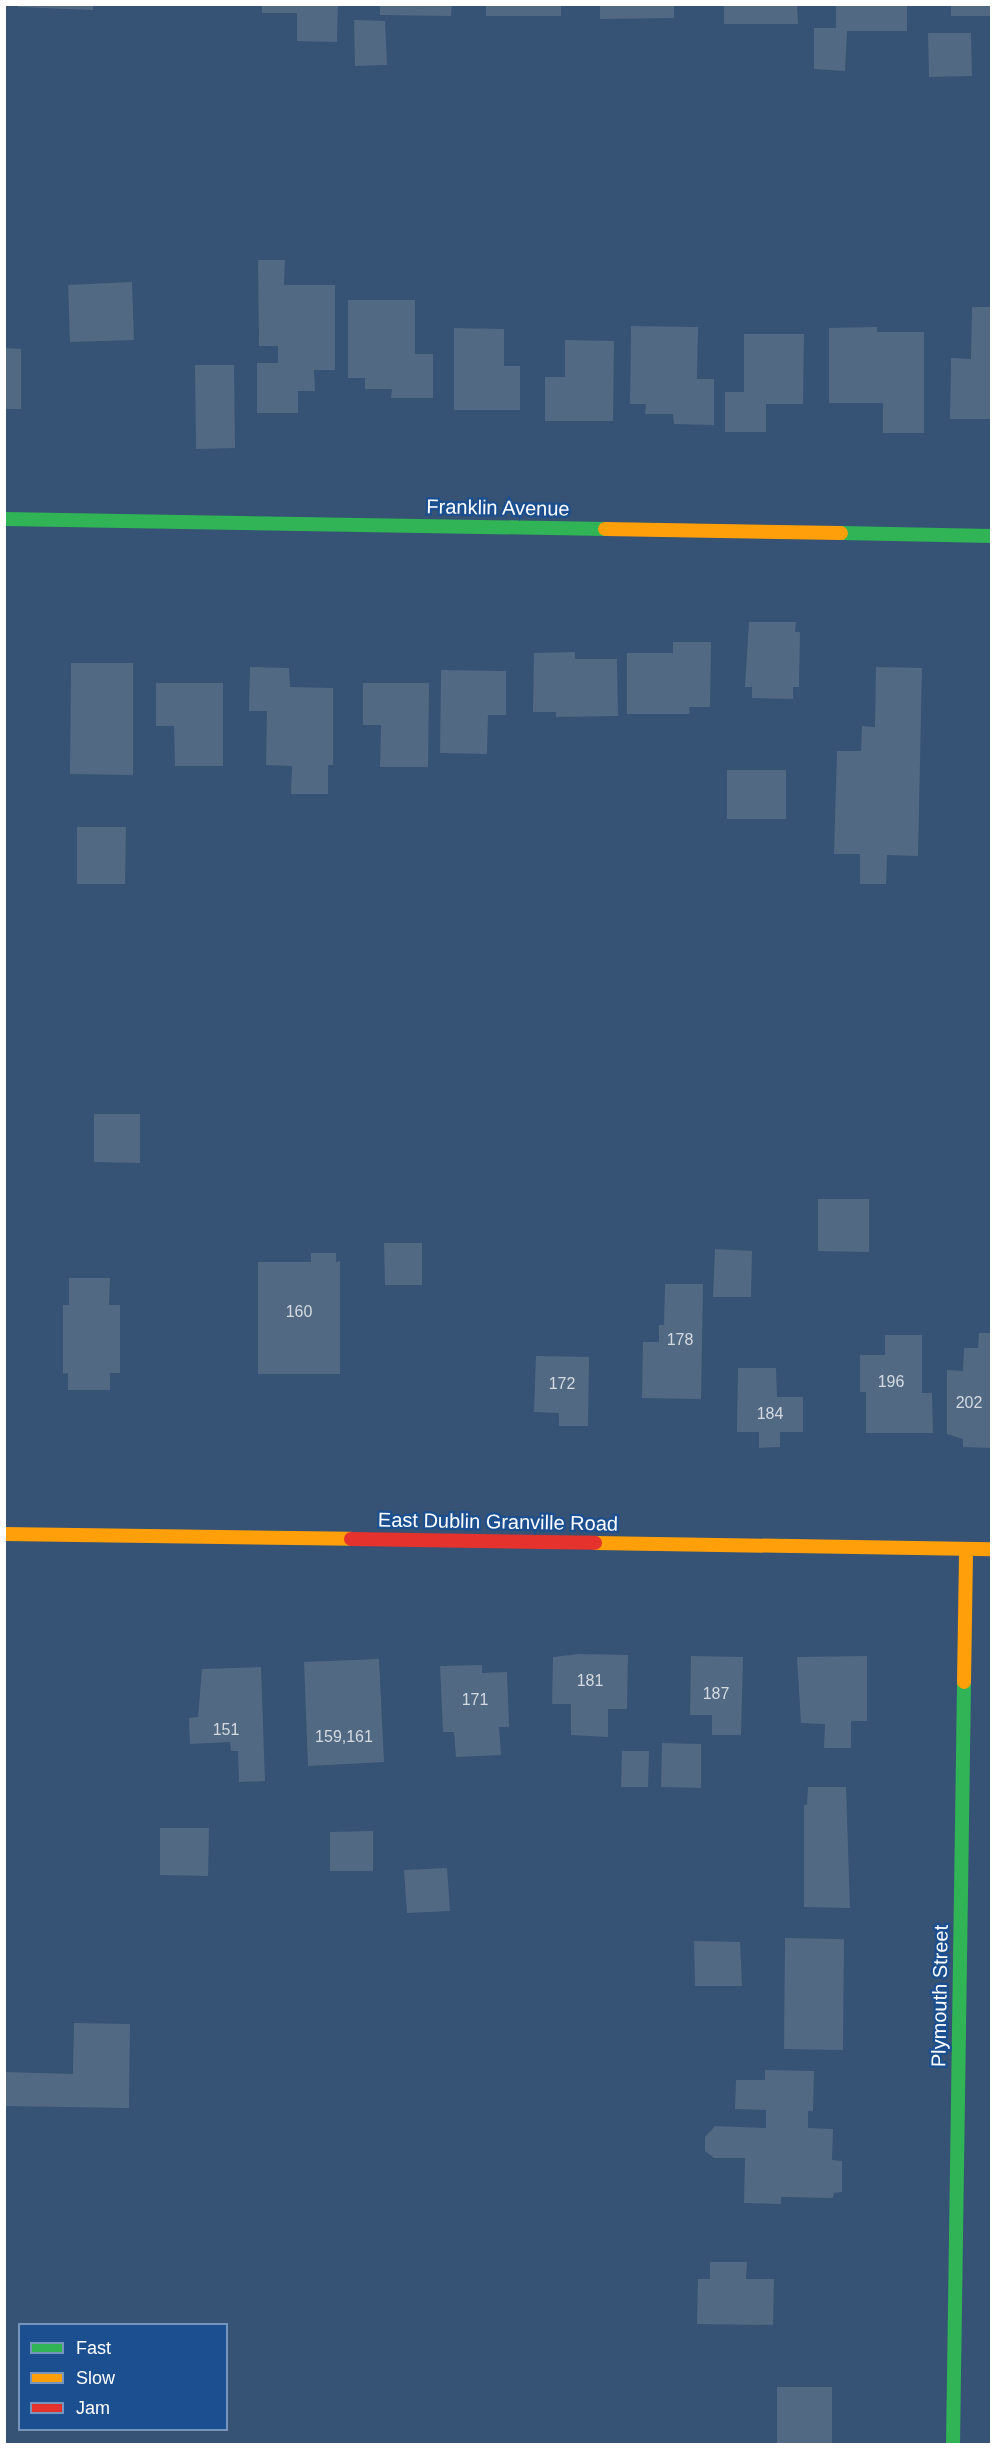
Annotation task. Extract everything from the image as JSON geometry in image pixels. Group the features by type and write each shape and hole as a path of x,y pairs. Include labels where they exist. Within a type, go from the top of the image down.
{"street":[{"name":"Franklin Avenue","path":"4,519 992,536"},
{"name":"East Dublin Granville Road","path":"4,1533 992,1549"},
{"name":"Plymouth Street","path":"953,2445 966,1549"}],"building":[{"path":"18,4 93,4 93,10 18,7"},
{"path":"262,4 338,4 337,42 297,41 297,13 262,13"},
{"path":"380,4 452,4 451,16 380,15"},
{"path":"486,4 561,4 561,16 486,16"},
{"path":"600,4 674,4 674,18 600,19"},
{"path":"724,4 797,4 798,24 724,24"},
{"path":"836,4 907,4 907,31 847,31 845,71 814,69 814,28 836,28"},
{"path":"951,4 992,4 992,16 951,16"},
{"path":"354,20 385,21 387,65 355,66"},
{"path":"928,33 971,33 972,76 929,77"},
{"path":"258,260 285,260 284,285 335,285 335,370 314,370 315,391 298,391 298,413 257,413 257,363 278,363 278,346 259,346"},
{"path":"132,282 134,340 70,342 68,285"},
{"path":"348,300 415,300 415,354 433,354 433,398 391,398 392,389 365,389 365,378 348,378"},
{"path":"972,307 992,307 992,419 950,419 951,358 971,359"},
{"path":"631,326 698,327 697,379 714,379 714,425 674,424 673,414 645,414 646,404 630,404"},
{"path":"877,327 877,332 924,332 924,433 883,433 883,403 829,403 829,328"},
{"path":"454,328 504,329 504,366 520,366 520,410 454,410"},
{"path":"744,334 804,334 803,404 766,404 766,432 725,432 725,392 744,392"},
{"path":"565,340 614,341 613,421 545,421 545,377 565,377"},
{"path":"4,348 21,349 21,409 4,409"},
{"path":"195,365 234,365 235,448 196,449"},
{"path":"749,622 796,622 795,632 800,632 799,687 793,687 793,699 752,698 752,687 745,687"},
{"path":"673,642 711,642 710,707 689,707 690,714 627,714 627,653 673,653"},
{"path":"575,652 575,659 617,659 618,716 556,717 556,712 533,712 534,653"},
{"path":"71,663 133,663 133,775 70,774"},
{"path":"250,667 289,668 290,687 333,688 333,765 328,765 328,794 291,794 292,766 266,765 267,711 249,711"},
{"path":"876,667 922,668 918,856 887,855 886,884 860,884 860,854 834,854 837,751 861,751 862,726 875,727"},
{"path":"441,670 506,671 506,715 488,715 487,754 440,753"},
{"path":"156,683 223,683 223,766 175,766 174,726 156,726"},
{"path":"363,683 429,683 428,767 380,767 381,725 363,725"},
{"path":"727,770 786,770 786,819 727,819"},
{"path":"77,827 126,827 125,884 77,884"},
{"path":"94,1114 140,1114 140,1163 94,1162"},
{"path":"818,1199 869,1199 869,1252 818,1251"},
{"path":"384,1243 422,1243 422,1285 385,1285"},
{"path":"715,1249 752,1251 751,1297 713,1297"},
{"path":"311,1253 336,1253 336,1262 340,1261 340,1374 258,1374 258,1262 311,1262"},
{"path":"69,1278 110,1278 109,1305 120,1305 120,1373 110,1373 110,1390 68,1390 68,1373 63,1374 63,1305 69,1305"},
{"path":"665,1284 703,1284 701,1399 642,1398 643,1342 659,1342 659,1325 664,1325"},
{"path":"979,1333 992,1333 992,1448 963,1447 963,1439 947,1434 947,1370 963,1371 964,1348 978,1348"},
{"path":"885,1335 922,1335 922,1393 932,1393 933,1433 866,1433 866,1392 860,1392 860,1355 885,1355"},
{"path":"536,1356 589,1357 588,1426 559,1426 559,1413 534,1412"},
{"path":"738,1368 776,1368 777,1397 803,1397 803,1432 780,1432 780,1447 759,1448 759,1432 737,1432"},
{"path":"579,1654 628,1655 627,1709 608,1709 608,1737 571,1735 571,1704 552,1704 553,1657"},
{"path":"691,1656 743,1657 741,1735 712,1735 712,1715 690,1715"},
{"path":"867,1656 867,1721 851,1721 851,1748 824,1748 825,1724 801,1723 797,1657"},
{"path":"379,1659 384,1762 308,1766 304,1662"},
{"path":"482,1665 482,1673 507,1672 509,1727 499,1727 501,1755 456,1757 454,1732 443,1732 440,1666"},
{"path":"261,1667 265,1781 239,1782 238,1751 231,1751 230,1742 190,1744 189,1718 198,1717 202,1669"},
{"path":"662,1743 701,1744 701,1788 661,1787"},
{"path":"622,1751 649,1751 648,1787 621,1787"},
{"path":"808,1787 846,1787 850,1908 804,1907 804,1805 807,1805"},
{"path":"160,1828 209,1828 208,1876 160,1875"},
{"path":"373,1831 373,1871 330,1871 330,1832"},
{"path":"447,1868 450,1911 407,1913 404,1870"},
{"path":"785,1938 844,1939 843,2050 784,2049"},
{"path":"694,1941 740,1942 742,1986 695,1986"},
{"path":"74,2023 130,2024 129,2108 4,2106 4,2072 73,2074"},
{"path":"765,2070 814,2071 813,2111 808,2111 808,2128 833,2129 832,2160 842,2161 842,2192 834,2193 833,2198 781,2197 781,2204 744,2203 745,2158 714,2158 705,2151 705,2137 715,2126 766,2128 766,2110 735,2109 736,2080 765,2080"},
{"path":"710,2262 747,2262 746,2279 774,2279 773,2325 697,2324 698,2279 710,2279"},
{"path":"777,2387 832,2387 832,2444 777,2444"}],"traffic: fast":[{"path":"4,519 605,529"},
{"path":"841,533 992,536"},
{"path":"953,2444 964,1682"}],"traffic: slow":[{"path":"605,529 841,533"},
{"path":"4,1534 351,1539"},
{"path":"595,1543 992,1549"},
{"path":"964,1682 966,1549"}],"traffic: jam":[{"path":"351,1539 595,1543"}]}
